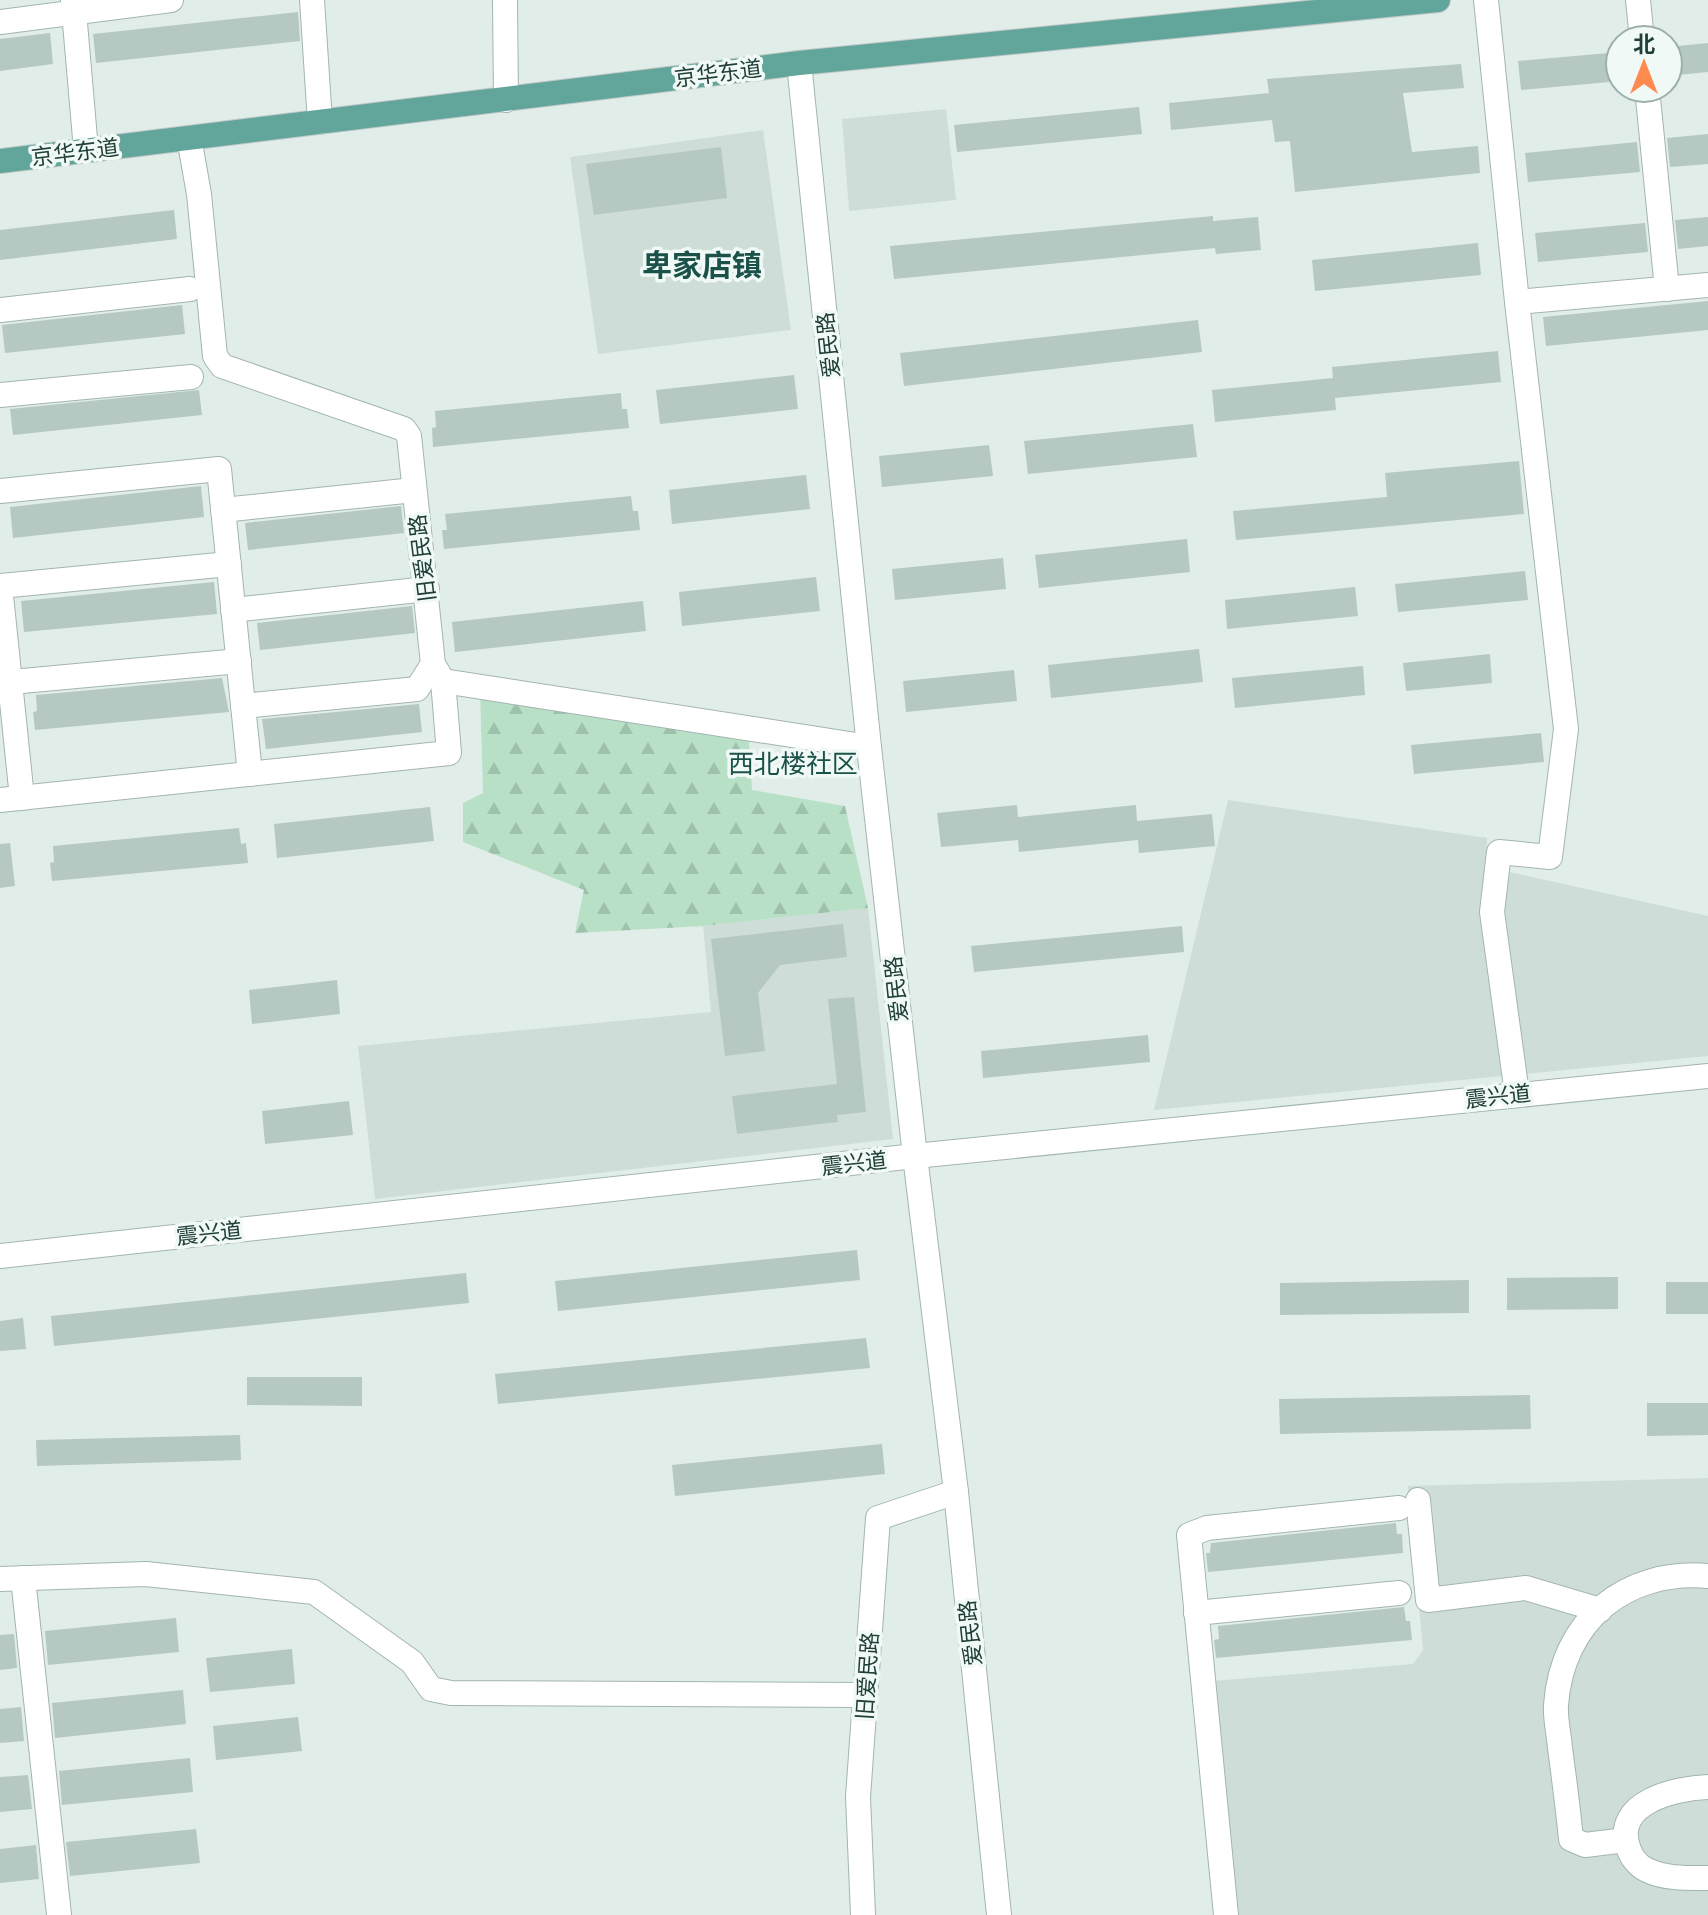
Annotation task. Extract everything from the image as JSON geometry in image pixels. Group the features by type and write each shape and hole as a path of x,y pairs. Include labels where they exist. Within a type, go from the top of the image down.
{"main road":[{"name":"京华东道","path":"0,161 799,63 1438,0"}],"street":[{"path":"0,22 73,6 171,0"},
{"path":"312,0 320,122"},
{"path":"505,0 506,100"},
{"path":"1486,0 1566,729 1550,857 1499,852 1492,912 1517,1094"},
{"path":"1638,0 1640,24"},
{"path":"73,6 86,150"},
{"name":"爱民路","path":"799,63 869,747 956,1492 999,1915"},
{"path":"1649,104 1667,289"},
{"name":"旧爱民路","path":"189,138 199,194 215,356 222,366 404,429 409,436 449,753 250,774"},
{"path":"1517,302 1708,285"},
{"path":"0,310 190,289"},
{"path":"0,395 191,377"},
{"path":"0,491 219,469 229,564 233,610 239,661 250,774 11,799 0,586 229,564"},
{"path":"223,510 414,490"},
{"path":"233,610 427,589"},
{"path":"5,683 239,661"},
{"path":"243,706 417,689 438,672 869,747"},
{"name":"震兴道","path":"0,1256 915,1156 1708,1076"},
{"name":"旧爱民路","path":"863,1915 858,1797 878,1518 956,1492"},
{"path":"1226,1915 1189,1535 1207,1528 1408,1504 1428,1600 1526,1588 1600,1610"},
{"path":"59,1915 12,1579 146,1574 314,1592 412,1662 431,1689 451,1693 865,1695"},
{"path":"1626,1840 1585,1845 1571,1839 1555,1708 1561,1668 1579,1632 1606,1603 1641,1582 1680,1574 1708,1576"},
{"path":"1196,1613 1399,1593"},
{"path":"1708,1787 1671,1792 1639,1806 1631,1816 1626,1840 1636,1863 1647,1870 1685,1878 1708,1878"}],"shaded area":[{"path":"946,109 956,200 849,211 842,119"},
{"path":"763,130 791,330 598,354 570,157"},
{"path":"1228,800 1487,838 1487,867 1708,916 1708,1056 1154,1110"},
{"path":"868,908 893,1139 375,1199 358,1046 711,1012 703,926"},
{"path":"1708,1478 1708,1915 1239,1915 1213,1681 1413,1664 1423,1650 1408,1486"}],"green space":[{"path":"480,689 748,728 752,790 845,806 868,908 703,926 575,933 584,890 463,842 463,803 483,793"}],"building":[{"path":"298,12 300,41 96,63 93,34"},
{"path":"50,33 53,64 0,71 0,39"},
{"path":"1708,43 1708,72 1684,74 1684,45"},
{"path":"1604,53 1604,82 1521,90 1518,61"},
{"path":"1461,64 1464,88 1403,93 1412,152 1478,146 1480,173 1295,192 1290,141 1275,142 1272,120 1171,130 1169,103 1269,93 1267,79"},
{"path":"1139,107 1142,134 957,152 954,125"},
{"path":"1708,134 1708,164 1670,167 1667,138"},
{"path":"1637,142 1640,172 1528,182 1525,153"},
{"path":"721,147 727,198 594,215 586,164"},
{"path":"174,210 177,239 0,260 0,230"},
{"path":"1213,216 1213,221 1258,217 1261,250 1216,254 1215,248 894,279 890,246"},
{"path":"1708,217 1708,246 1678,249 1675,220"},
{"path":"1645,223 1648,252 1538,262 1535,233"},
{"path":"1478,243 1481,275 1315,291 1312,260"},
{"path":"1708,301 1708,330 1546,346 1543,317"},
{"path":"182,305 185,334 5,353 2,325"},
{"path":"1198,320 1202,352 904,386 900,353"},
{"path":"1498,351 1501,382 1335,398 1336,410 1215,422 1212,390 1333,378 1332,367"},
{"path":"794,375 798,409 660,424 656,390"},
{"path":"199,390 202,415 13,435 10,409"},
{"path":"621,393 622,409 627,409 629,428 433,447 435,411"},
{"path":"1193,424 1197,457 1028,474 1024,441"},
{"path":"989,445 993,476 882,487 879,456"},
{"path":"1519,461 1524,514 1236,540 1233,511 1387,497 1385,473"},
{"path":"806,475 810,509 672,524 669,490"},
{"path":"201,486 204,517 13,538 10,507"},
{"path":"631,496 633,511 638,511 640,530 444,549 442,530 447,530 445,514"},
{"path":"401,506 404,533 248,550 245,523"},
{"path":"1187,539 1190,572 1039,588 1035,555"},
{"path":"1003,558 1006,589 895,600 892,569"},
{"path":"1525,571 1528,600 1398,612 1395,584"},
{"path":"816,577 820,611 682,626 679,592"},
{"path":"214,582 217,614 24,632 21,601"},
{"path":"1355,587 1358,616 1227,629 1225,600"},
{"path":"643,601 646,631 455,652 452,622"},
{"path":"412,606 415,633 260,650 257,623"},
{"path":"1199,649 1203,682 1051,698 1048,665"},
{"path":"1490,654 1492,683 1406,691 1403,663"},
{"path":"1363,666 1365,695 1235,708 1232,678"},
{"path":"1014,670 1017,701 906,712 903,681"},
{"path":"222,678 229,712 35,730 33,712 37,711 36,695"},
{"path":"419,704 422,732 266,749 262,719"},
{"path":"1541,733 1544,762 1414,774 1411,745"},
{"path":"1017,805 1018,817 1136,805 1137,821 1212,814 1215,846 1139,853 1138,840 1019,852 1018,840 941,847 937,813"},
{"path":"430,807 434,841 277,858 274,824"},
{"path":"239,828 241,844 246,843 248,863 52,881 50,863 54,862 53,846"},
{"path":"10,843 15,886 0,888 0,844"},
{"path":"843,924 847,957 780,965 758,993 765,1051 725,1056 711,939"},
{"path":"1182,926 1184,952 974,972 971,946"},
{"path":"337,980 340,1014 252,1024 249,990"},
{"path":"854,997 866,1112 837,1115 838,1122 737,1134 732,1096 837,1084 828,999"},
{"path":"1148,1035 1150,1062 983,1078 981,1051"},
{"path":"349,1101 353,1135 265,1144 262,1111"},
{"path":"857,1250 860,1280 558,1311 555,1281"},
{"path":"466,1273 469,1303 54,1346 51,1316"},
{"path":"1618,1277 1618,1309 1507,1310 1507,1278"},
{"path":"1469,1280 1469,1313 1280,1315 1280,1283"},
{"path":"1666,1282 1708,1282 1708,1314 1666,1314"},
{"path":"23,1318 26,1349 0,1351 0,1321"},
{"path":"866,1338 870,1368 498,1404 495,1374"},
{"path":"247,1377 362,1377 362,1406 247,1405"},
{"path":"1530,1395 1531,1429 1280,1434 1279,1399"},
{"path":"1647,1403 1708,1403 1708,1435 1647,1436"},
{"path":"240,1435 241,1460 37,1466 36,1440"},
{"path":"882,1444 885,1474 675,1496 672,1465"},
{"path":"1396,1523 1397,1534 1402,1534 1403,1553 1208,1572 1206,1553 1210,1553 1211,1543"},
{"path":"1404,1607 1406,1621 1410,1621 1412,1640 1216,1658 1214,1640 1219,1639 1218,1626"},
{"path":"176,1618 179,1652 48,1665 45,1631"},
{"path":"14,1634 17,1668 0,1670 0,1635"},
{"path":"292,1649 295,1684 210,1692 206,1658"},
{"path":"183,1690 186,1724 55,1738 52,1703"},
{"path":"21,1707 24,1741 0,1743 0,1709"},
{"path":"298,1717 302,1751 216,1760 213,1726"},
{"path":"190,1758 193,1792 62,1805 59,1771"},
{"path":"28,1775 32,1809 0,1812 0,1777"},
{"path":"196,1829 200,1863 70,1876 66,1842"},
{"path":"36,1845 39,1879 0,1883 0,1849"}],"district":[{"name":"卑家店镇","path":"702,265"},
{"name":"西北楼社区","path":"793,764"}]}
